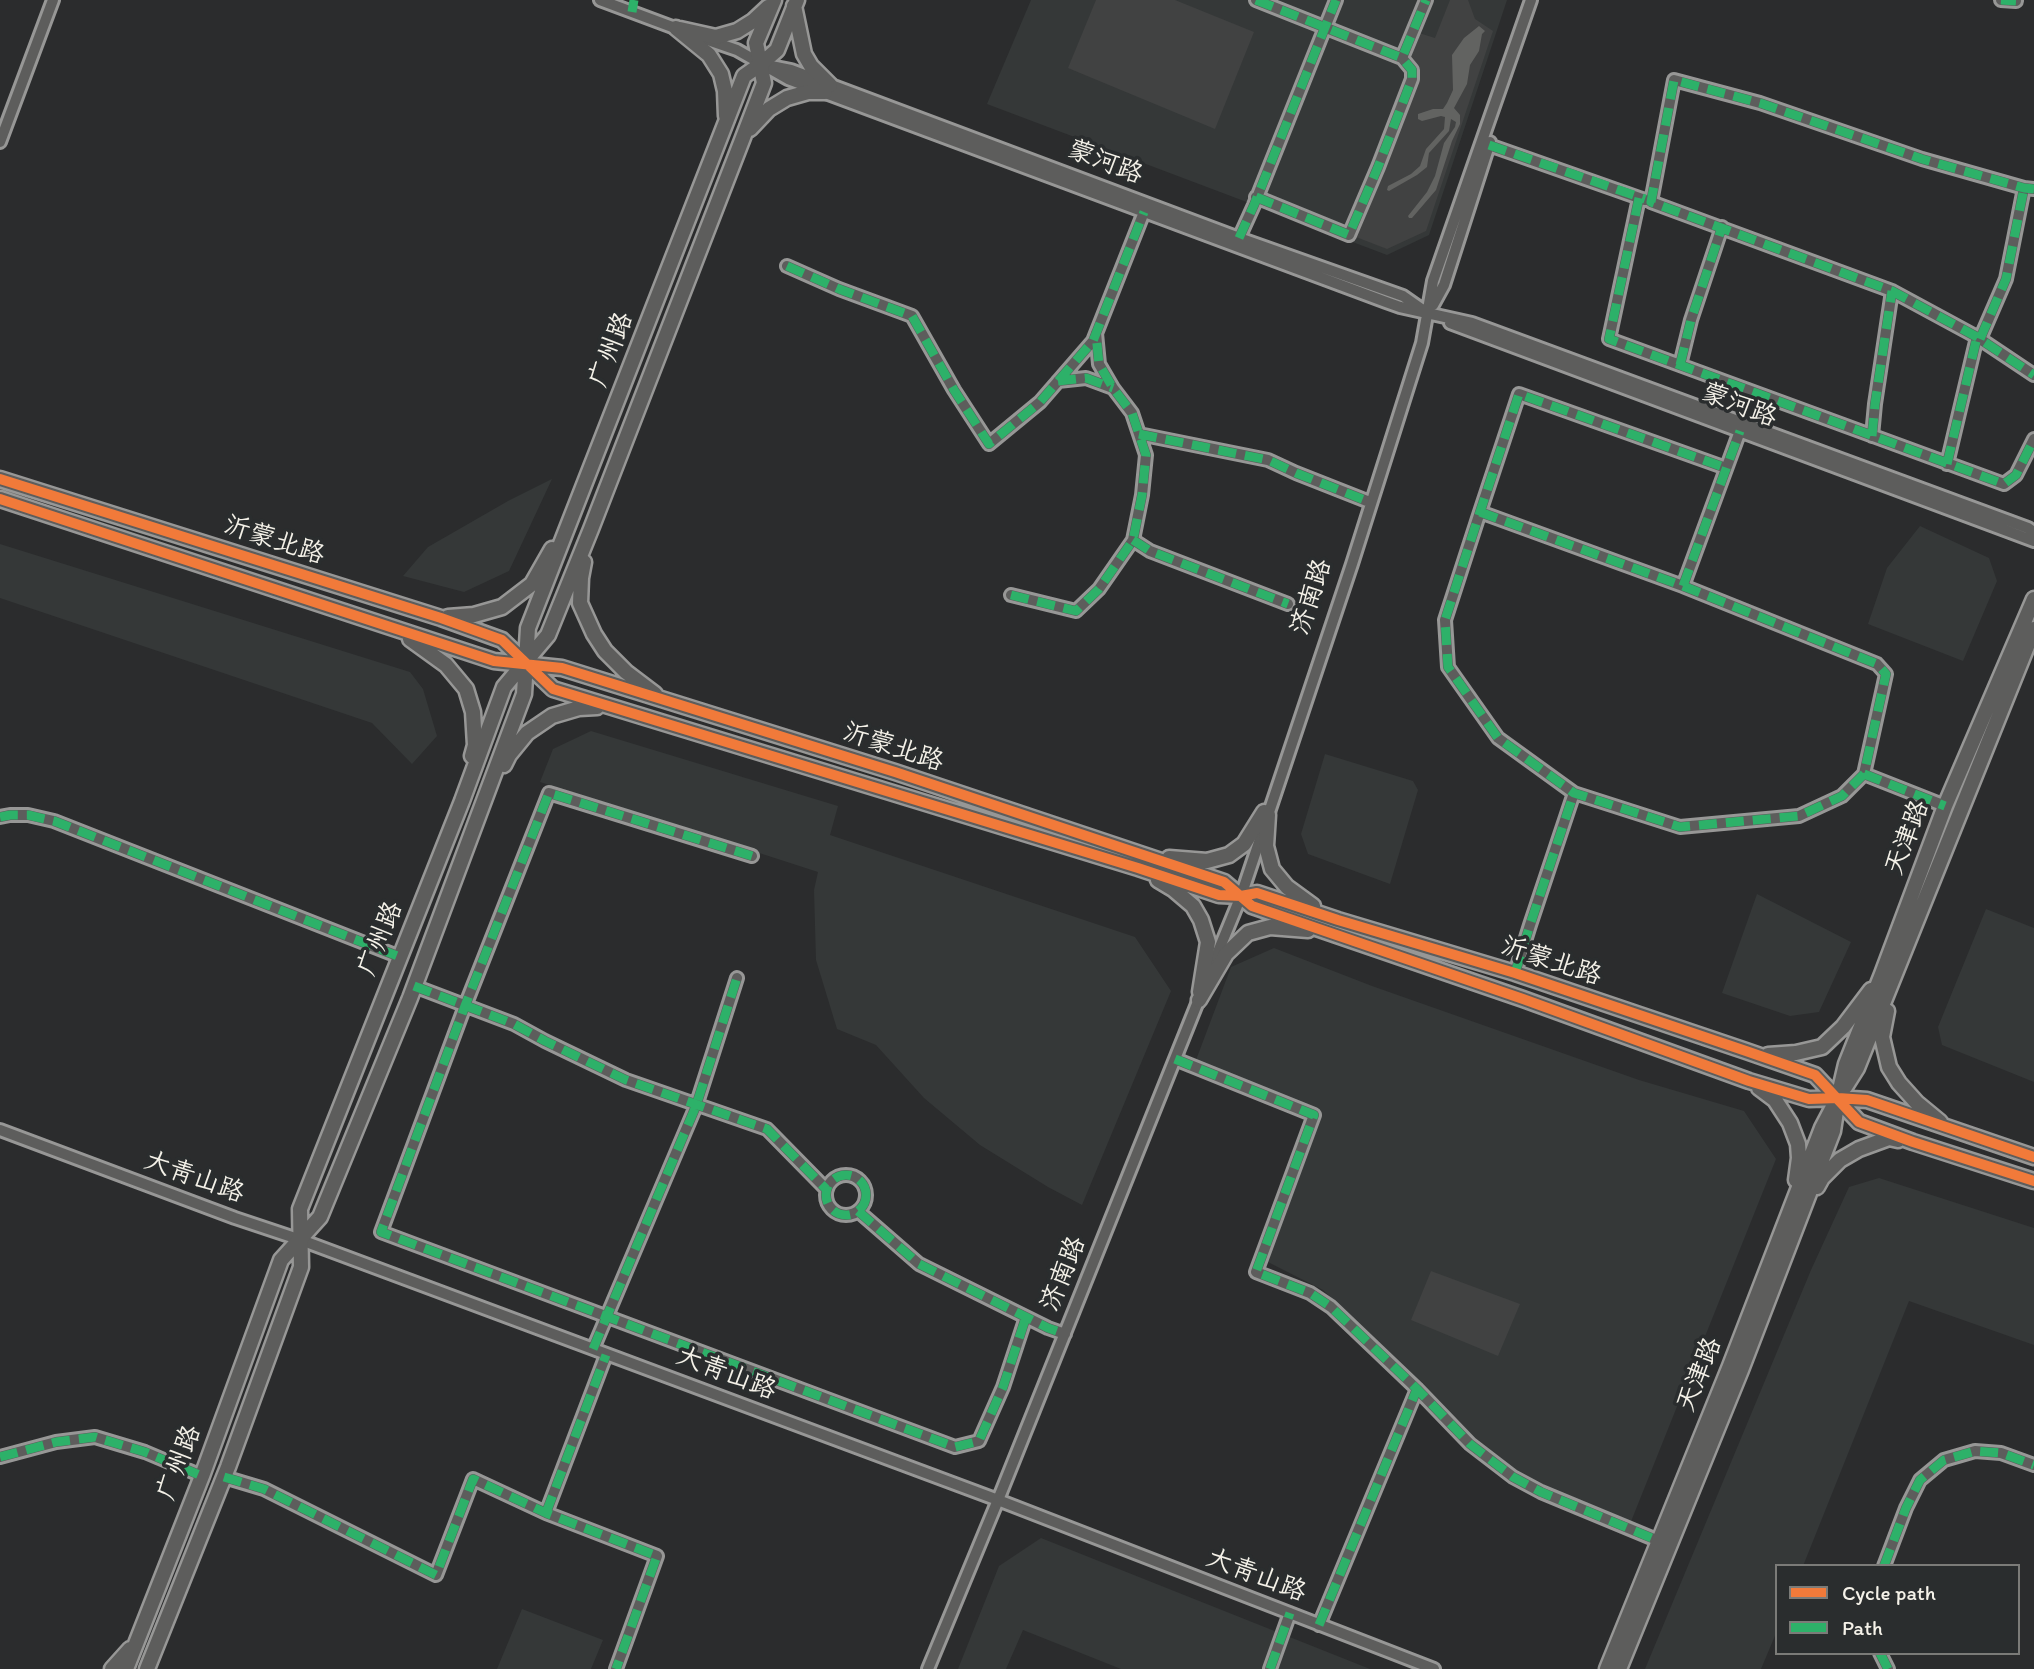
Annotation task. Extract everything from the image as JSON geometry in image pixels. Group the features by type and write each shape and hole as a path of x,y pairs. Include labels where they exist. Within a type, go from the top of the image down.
{"main road":[{"path":"676,28 716,37 737,31 753,21 773,2"},
{"name":"广州路","path":"147,1669 224,1477 301,1267 300,1209 462,801 504,687 548,635 764,83 756,43 773,2"},
{"path":"744,135 769,109 787,98 827,88 804,54 795,3"},
{"name":"广州路","path":"126,1669 202,1476 281,1260 320,1217 414,986 524,694 528,628 744,76 777,50 795,3"},
{"path":"676,28 709,55 721,74 725,91 726,122"},
{"name":"沂蒙北路","path":"0,479 441,618 502,640 553,689 1141,862 1224,882 1252,906 1515,973 1746,1051 1815,1075 1859,1122 2034,1181"},
{"name":"沂蒙北路","path":"0,499 494,661 562,668 895,772 1141,862"},
{"path":"441,618 474,615 502,607 532,584 572,519"},
{"path":"591,529 581,578 580,603 605,651 626,672 665,701"},
{"name":"天津路","path":"1888,976 1945,806 2034,599"},
{"path":"385,624 422,646 446,665 466,689 472,712 475,745 462,801"},
{"name":"天津路","path":"1607,1669 1730,1366 1833,1131 1846,1064 1888,976 2034,629"},
{"path":"482,807 509,755 527,733 552,716 579,708 608,706"},
{"path":"1141,862 1207,861 1229,855 1244,844 1266,814"},
{"path":"1266,814 1266,846 1272,869 1287,887 1336,927"},
{"path":"1141,862 1193,906 1201,920 1208,942 1199,1000"},
{"path":"1199,1000 1226,954 1248,933 1270,927 1336,927"},
{"name":"沂蒙北路","path":"1336,927 1511,995 1749,1081 1809,1099 1867,1100 2034,1157"},
{"path":"1746,1051 1774,1056 1797,1054 1822,1046 1843,1027 1888,976"},
{"path":"1888,976 1882,1037 1889,1067 1917,1103 1947,1127"},
{"path":"1749,1081 1775,1100 1790,1124 1798,1144 1799,1204"},
{"path":"1799,1204 1840,1160 1859,1149 1889,1138 1913,1142"},
{"name":"天津路","path":"1619,1669 1741,1370 1799,1204"},
{"path":"112,1669 140,1637"},
{"path":"155,1669 158,1643"}],"street":[{"path":"0,123 45,0"},
{"path":"0,142 53,0"},
{"name":"蒙河路","path":"600,0 633,6 676,28 737,50 761,64 791,70 827,88 1144,212 1399,307 1472,323 2034,532"},
{"path":"1256,0 1274,3 1325,28 1402,58 1412,70 1412,79 1349,234 1256,197"},
{"path":"1239,238 1336,0"},
{"path":"1402,58 1426,0"},
{"name":"济南路","path":"1266,814 1418,341 1444,285 1534,0"},
{"name":"济南路","path":"928,1669 1241,896 1246,866 1266,814 1402,407 1429,314 1433,281 1534,0"},
{"path":"2001,0 2016,1"},
{"path":"1651,202 1674,80 1760,103 1922,159 2029,189 2006,279 1978,338 1947,464"},
{"name":"蒙河路","path":"827,88 1403,296 1429,314 1470,332 2034,541"},
{"path":"1489,145 1722,227 1892,291 1978,338 2034,375"},
{"path":"1639,198 1609,339 2004,484 2016,475 2034,439"},
{"path":"787,266 912,316 954,390 989,444 1040,402 1093,341 1144,212"},
{"path":"1680,365 1691,320 1722,227"},
{"path":"1872,436 1892,291"},
{"path":"1011,595 1076,611 1099,589 1133,540 1146,455 1132,413 1099,364 1096,332"},
{"path":"1058,381 1086,378 1114,388"},
{"path":"1480,512 1683,586 1877,664 1886,674 1864,775 1842,796 1799,816 1680,827 1574,793 1498,738 1448,667 1445,620 1480,512 1519,394 1726,468"},
{"path":"1683,586 1740,431"},
{"path":"1139,434 1268,460 1296,474 1367,501"},
{"path":"1133,540 1150,551 1288,604"},
{"path":"1864,775 1945,806"},
{"path":"752,856 549,793 465,1006 381,1232 955,1447 979,1441 1003,1387 1026,1317"},
{"path":"1515,973 1574,793"},
{"path":"0,817 28,815 54,821 400,957"},
{"path":"593,1349 696,1106 737,978"},
{"path":"414,986 514,1024 626,1080 767,1129 827,1189"},
{"path":"1175,1059 1314,1115 1256,1272 1310,1293 1331,1307 1470,1444 1513,1477 1541,1492 1659,1541"},
{"name":"大青山路","path":"0,1130 998,1500 1434,1669"},
{"path":"840,1176 854,1176 859,1180 866,1194 858,1211 842,1215 836,1213 828,1204 827,1189 831,1181 840,1176"},
{"path":"858,1211 919,1264 1065,1334"},
{"path":"546,1513 606,1354"},
{"path":"1319,1625 1416,1389"},
{"path":"0,1457 56,1442 95,1437 145,1452 202,1476"},
{"path":"1885,1564 1920,1480 1944,1460 1975,1451 2001,1453 2034,1465"},
{"path":"224,1477 264,1489 436,1575 473,1479 546,1513 657,1556 616,1669"},
{"path":"1270,1669 1290,1614"}],"shaded area":[{"path":"1031,0 1507,0 1429,235 1387,255 987,104"},
{"path":"1096,0 1175,0 1254,32 1215,129 1068,68"},
{"path":"1450,0 1468,0 1475,19 1493,31 1426,231 1387,249 1356,237 1418,76 1411,57 1419,33 1435,38"},
{"path":"1479,26 1485,31 1479,51 1470,65 1467,84 1454,108 1460,115 1460,124 1436,190 1412,218 1409,218 1435,176 1444,143 1456,122 1451,119 1449,131 1429,153 1427,167 1389,191 1388,186 1420,166 1426,149 1444,129 1445,117 1422,121 1418,119 1418,114 1443,109 1453,90 1452,55 1464,38"},
{"path":"552,479 509,571 464,592 403,576 428,547"},
{"path":"1920,526 1989,558 1997,581 1963,661 1868,624 1887,568"},
{"path":"0,544 410,672 423,689 437,736 412,764 372,723 0,598"},
{"path":"591,731 838,806 830,835 1135,937 1171,991 1082,1205 980,1145 924,1098 876,1045 837,1029 816,960 814,890 818,872 540,782 553,749"},
{"path":"1325,754 1413,781 1418,790 1390,884 1308,854 1301,834"},
{"path":"1757,894 1851,942 1819,1012 1790,1016 1722,993"},
{"path":"1986,909 2034,928 2034,1082 1942,1045 1938,1027"},
{"path":"1274,948 1372,986 1639,1080 1744,1111 1776,1159 1630,1524 1549,1492 1485,1449 1323,1290 1266,1261 1320,1112 1196,1060 1231,967"},
{"path":"1879,1178 2034,1228 2034,1345 1909,1301 1804,1564 1775,1564 1775,1636 1761,1669 1645,1669 1811,1270 1849,1187"},
{"path":"1431,1271 1520,1304 1498,1356 1411,1320"},
{"path":"1041,1538 1370,1669 1121,1669 1023,1630 1006,1669 958,1669 999,1566"},
{"path":"522,1609 603,1640 591,1669 497,1669"}],"marked path":[{"path":"632,12 634,0"},
{"path":"1256,0 1402,58 1426,0"},
{"path":"1239,238 1336,0"},
{"path":"2001,0 2016,1"},
{"path":"1256,197 1349,235 1412,79 1412,70 1402,58"},
{"path":"2034,189 1922,159 1760,103 1674,80 1651,202 1892,291 1977,337 2034,375"},
{"path":"1489,145 1645,199"},
{"path":"1980,339 2006,279 2024,188"},
{"path":"1639,198 1609,339 2004,484 2016,475 2034,439"},
{"path":"787,266 912,316 954,390 989,444 1040,402 1093,341 1144,212"},
{"path":"1680,365 1691,320 1722,227"},
{"path":"1872,436 1892,291"},
{"path":"1011,595 1076,611 1099,589 1133,540 1146,455 1132,413 1099,364 1096,334"},
{"path":"1947,464 1977,337"},
{"path":"1058,381 1086,378 1113,388"},
{"path":"1480,512 1683,586 1877,664 1886,674 1864,774 1842,796 1799,816 1680,827 1574,793 1498,738 1448,667 1445,620 1480,512 1519,394 1726,468"},
{"path":"1683,586 1740,431"},
{"path":"1139,434 1268,460 1367,501"},
{"path":"1133,540 1150,551 1288,604"},
{"path":"1864,774 1945,806"},
{"path":"752,856 549,793 465,1006 381,1232 955,1447 979,1441 1003,1387 1026,1317"},
{"path":"1515,973 1574,793"},
{"path":"0,817 28,815 54,821 400,957"},
{"path":"593,1349 696,1106 737,978"},
{"path":"414,986 514,1024 626,1080 767,1129 826,1189"},
{"path":"1175,1059 1314,1115 1256,1272 1310,1293 1331,1307 1470,1444 1513,1477 1541,1492 1659,1541"},
{"path":"846,1175 860,1181 866,1195 860,1209 846,1215 832,1209 826,1195 832,1181 846,1175"},
{"path":"858,1211 919,1264 1065,1334"},
{"path":"546,1513 606,1355"},
{"path":"1319,1625 1417,1389"},
{"path":"0,1457 56,1442 95,1437 145,1452 202,1476"},
{"path":"1885,1564 1920,1480 1944,1460 1975,1451 2001,1453 2034,1465"},
{"path":"224,1477 264,1489 436,1575 473,1479 546,1513 657,1556 616,1669"},
{"path":"1270,1669 1290,1613"},
{"path":"1881,1655 1888,1669"}],"cycle path":[{"path":"0,479 441,618 502,640 553,689 1219,895 1241,896 1257,893 1515,973 1746,1051 1815,1075 1859,1122 2034,1181"},
{"path":"0,499 494,661 562,668 895,772 1224,882 1252,906 1523,999 1749,1081 1809,1099 1867,1100 2034,1157"}]}
